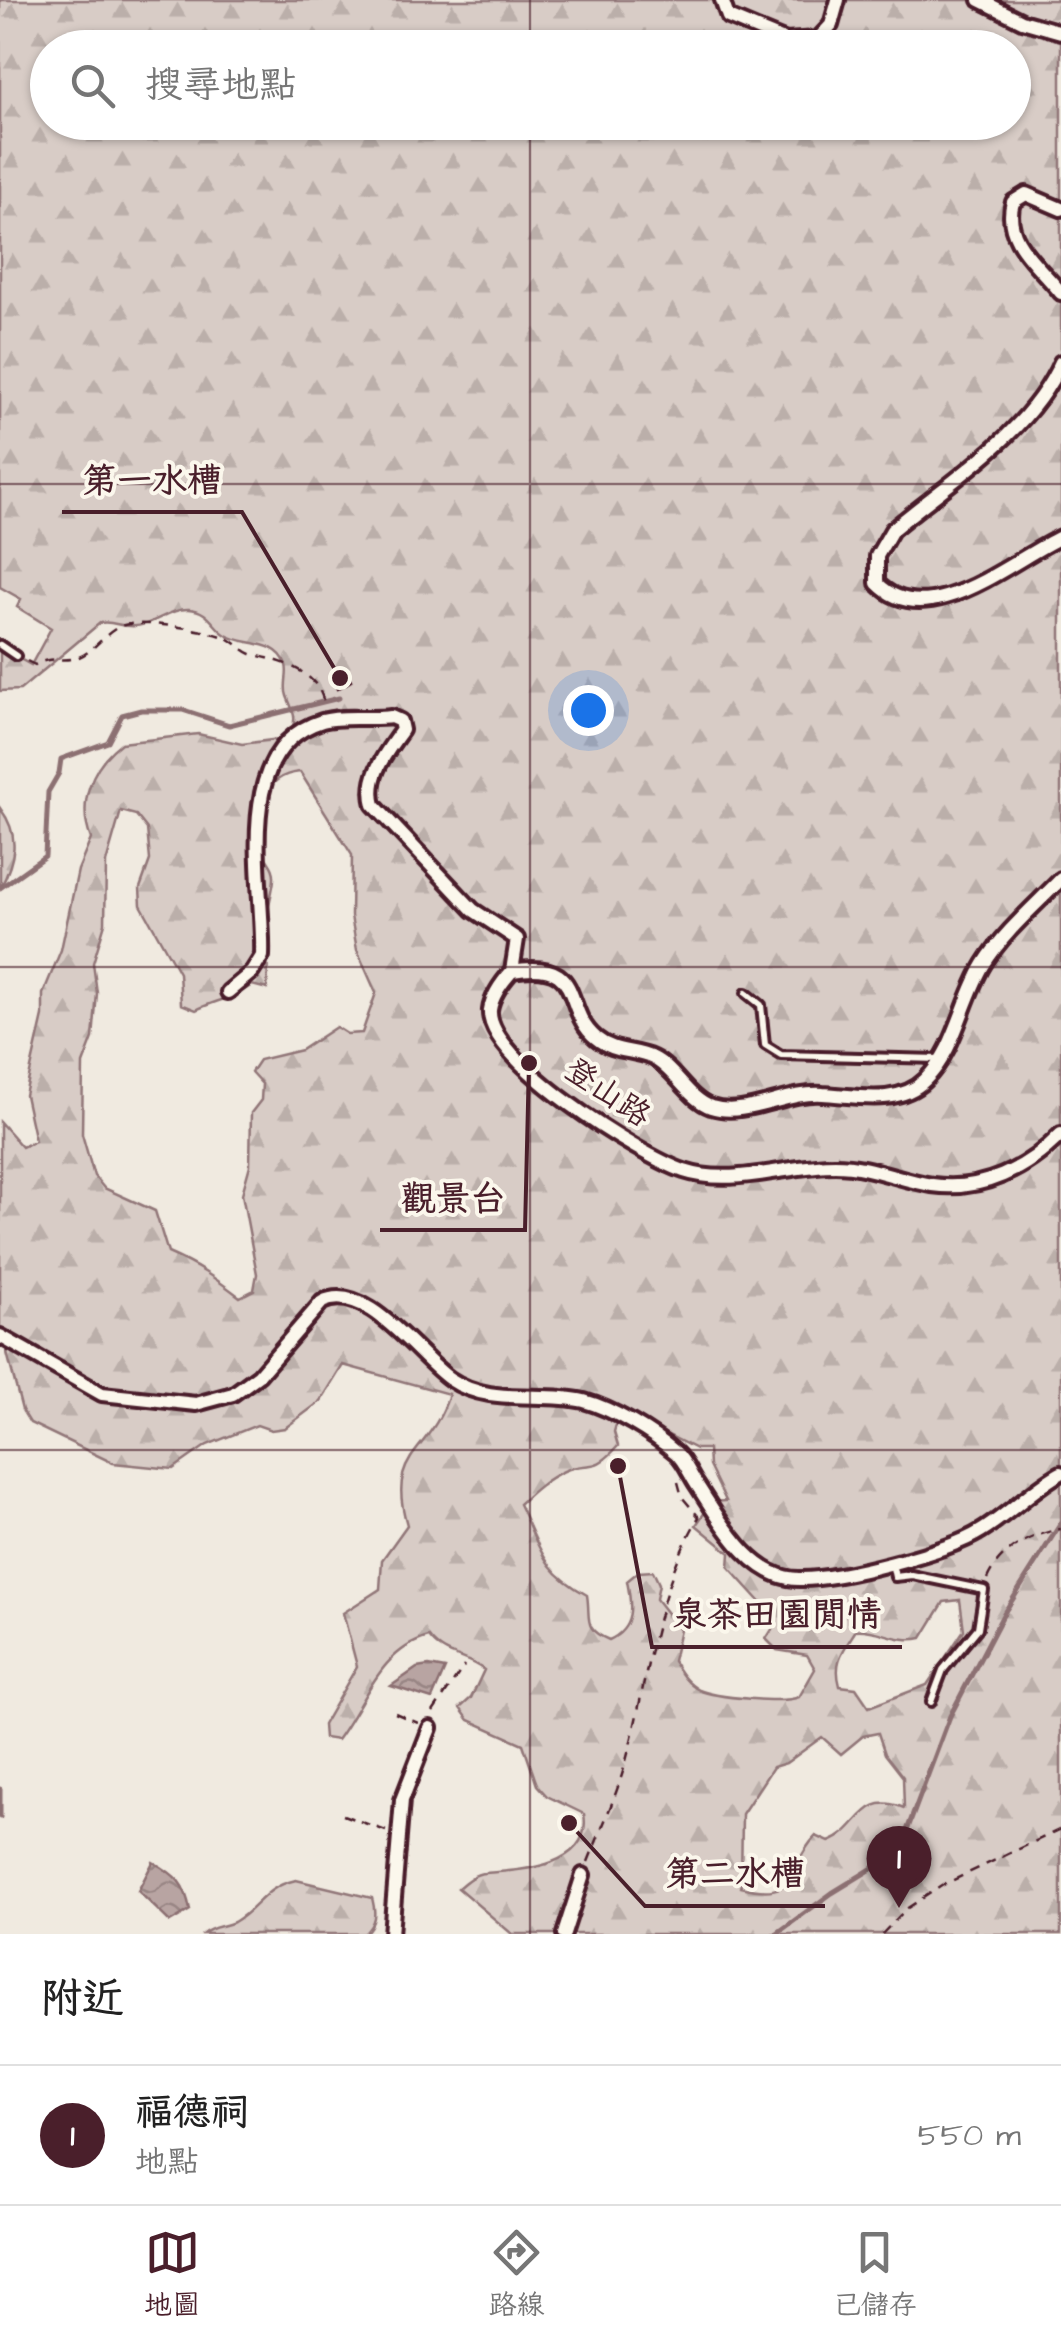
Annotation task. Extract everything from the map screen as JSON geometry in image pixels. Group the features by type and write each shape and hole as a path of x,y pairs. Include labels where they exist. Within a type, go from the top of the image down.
{"street":[{"path":"722,0 728,17 759,30"},
{"path":"826,30 838,0"},
{"path":"980,0 1022,21 1061,32"},
{"path":"1061,209 1026,194 1013,202 1008,218 1014,239 1061,293"},
{"path":"1061,362 1049,388 1028,415 892,530 878,556 877,583 891,598 949,596 1061,537"},
{"path":"228,992 252,972 262,956 258,800 269,766 279,750 303,732 332,719 391,717 400,722 402,730 376,770 370,792 374,805 474,910 517,940 512,970"},
{"name":"登山路","path":"1061,879 986,960 940,1059 924,1081 896,1096 819,1094 786,1096 735,1110 708,1106 653,1058 616,1051 592,1036 570,987 560,976 533,967 512,970 499,987 490,1011 496,1032 541,1084 648,1154 686,1172 765,1174 837,1165 933,1186 964,1184 1007,1176 1061,1134"},
{"path":"0,1336 102,1394 196,1404 233,1394 259,1374 322,1302 334,1296 352,1299 417,1344 450,1380 479,1392 582,1401 604,1408 679,1455 732,1536 773,1574 798,1580 948,1549 982,1531 1061,1473"},
{"path":"391,1934 402,1800 430,1728"},
{"path":"564,1934 583,1875"}],"lane":[{"path":"0,645 16,656"},
{"path":"746,993 762,1006 765,1046 780,1055 940,1059"},
{"path":"892,1562 896,1578 923,1576 984,1590 978,1628 942,1670 932,1702"}],"path":[{"path":"16,656 35,665 50,656 80,657 128,624 227,638 252,655 309,675 322,688 332,719"},
{"path":"583,1875 626,1763 645,1670 675,1565 699,1517 678,1490 674,1472"},
{"path":"984,1590 1000,1558 1020,1543 1061,1529"},
{"path":"395,1714 430,1728 434,1708 464,1666"},
{"path":"343,1815 402,1836"},
{"path":"882,1934 906,1909 944,1886 1061,1829"}],"green space":[{"path":"0,0 1061,0 1061,1934 512,1934 458,1888 478,1875 535,1867 566,1855 578,1845 584,1831 584,1814 547,1796 537,1785 523,1744 469,1720 460,1708 471,1698 484,1670 442,1649 429,1637 412,1644 385,1666 337,1740 324,1738 323,1725 357,1666 343,1613 380,1589 382,1560 407,1525 402,1501 406,1467 432,1430 449,1394 343,1365 321,1401 285,1428 271,1430 257,1425 207,1445 173,1469 113,1463 30,1423 22,1410 0,1326 0,1122 22,1147 35,1141 25,1095 43,1016 43,994 61,950 78,870 91,839 86,812 90,786 102,763 121,743 198,734 242,744 287,738 294,717 282,657 268,647 226,635 206,616 189,609 138,626 100,623 20,690 0,691 0,648 31,665 51,628 17,607 21,599 0,587","holes":["300,772 352,855 351,916 357,950 376,993 362,1033 347,1034 336,1027 301,1050 259,1060 251,1072 262,1084 261,1100 251,1113 250,1165 242,1194 257,1274 254,1290 240,1297 168,1253 155,1211 104,1188 94,1176 82,1134 83,1064 93,1038 97,993 93,963 105,923 106,863 121,811 136,815 147,829 150,860 140,888 141,905 179,973 181,1004 196,1010 252,985 267,989 267,918 274,874 260,838 260,812 276,781","618,1417 633,1417 696,1449 708,1449 709,1466 726,1501 712,1502 696,1525 730,1553 729,1567 769,1611 773,1628 766,1639 777,1650 807,1655 815,1669 799,1697 733,1697 707,1693 690,1684 673,1661 680,1630 656,1599 659,1584 653,1571 638,1572 627,1581 630,1615 623,1629 609,1640 591,1627 587,1595 551,1567 519,1504 557,1474 602,1461 618,1446 614,1432","960,1600 964,1630 927,1685 869,1707 856,1688 840,1686 839,1663 856,1630 905,1639 922,1638 944,1602","878,1733 885,1754 903,1777 904,1808 879,1804 862,1814 840,1837 829,1842 816,1836 783,1886 774,1890 741,1887 742,1814 773,1767 786,1763 822,1737 841,1754 863,1736"]},
{"path":"0,808 11,828 14,848 0,889"},
{"path":"296,1880 372,1898 371,1926 364,1934 203,1934 234,1922 268,1893"}],"water":[{"path":"417,1668 445,1669 432,1699 391,1686"},
{"path":"153,1862 178,1881 188,1901 190,1910 170,1922 138,1891"}],"building":[{"path":"344,668 351,681 337,689 330,674"}],"waterway":[{"path":"0,888 45,856 48,792 59,773 61,759 108,742 122,715 141,710 183,710 229,725 339,698"},
{"path":"776,1934 832,1893 899,1852 950,1716 1004,1613 1061,1523"},
{"path":"0,1789 0,1817"}],"place":[{"name":"第一水槽","path":"340,678"},
{"name":"觀景台","path":"529,1063"},
{"name":"泉茶田園閒情","path":"618,1466"},
{"name":"第二水槽","path":"569,1823"},
{"name":"福德祠","path":"899,1908"}]}
